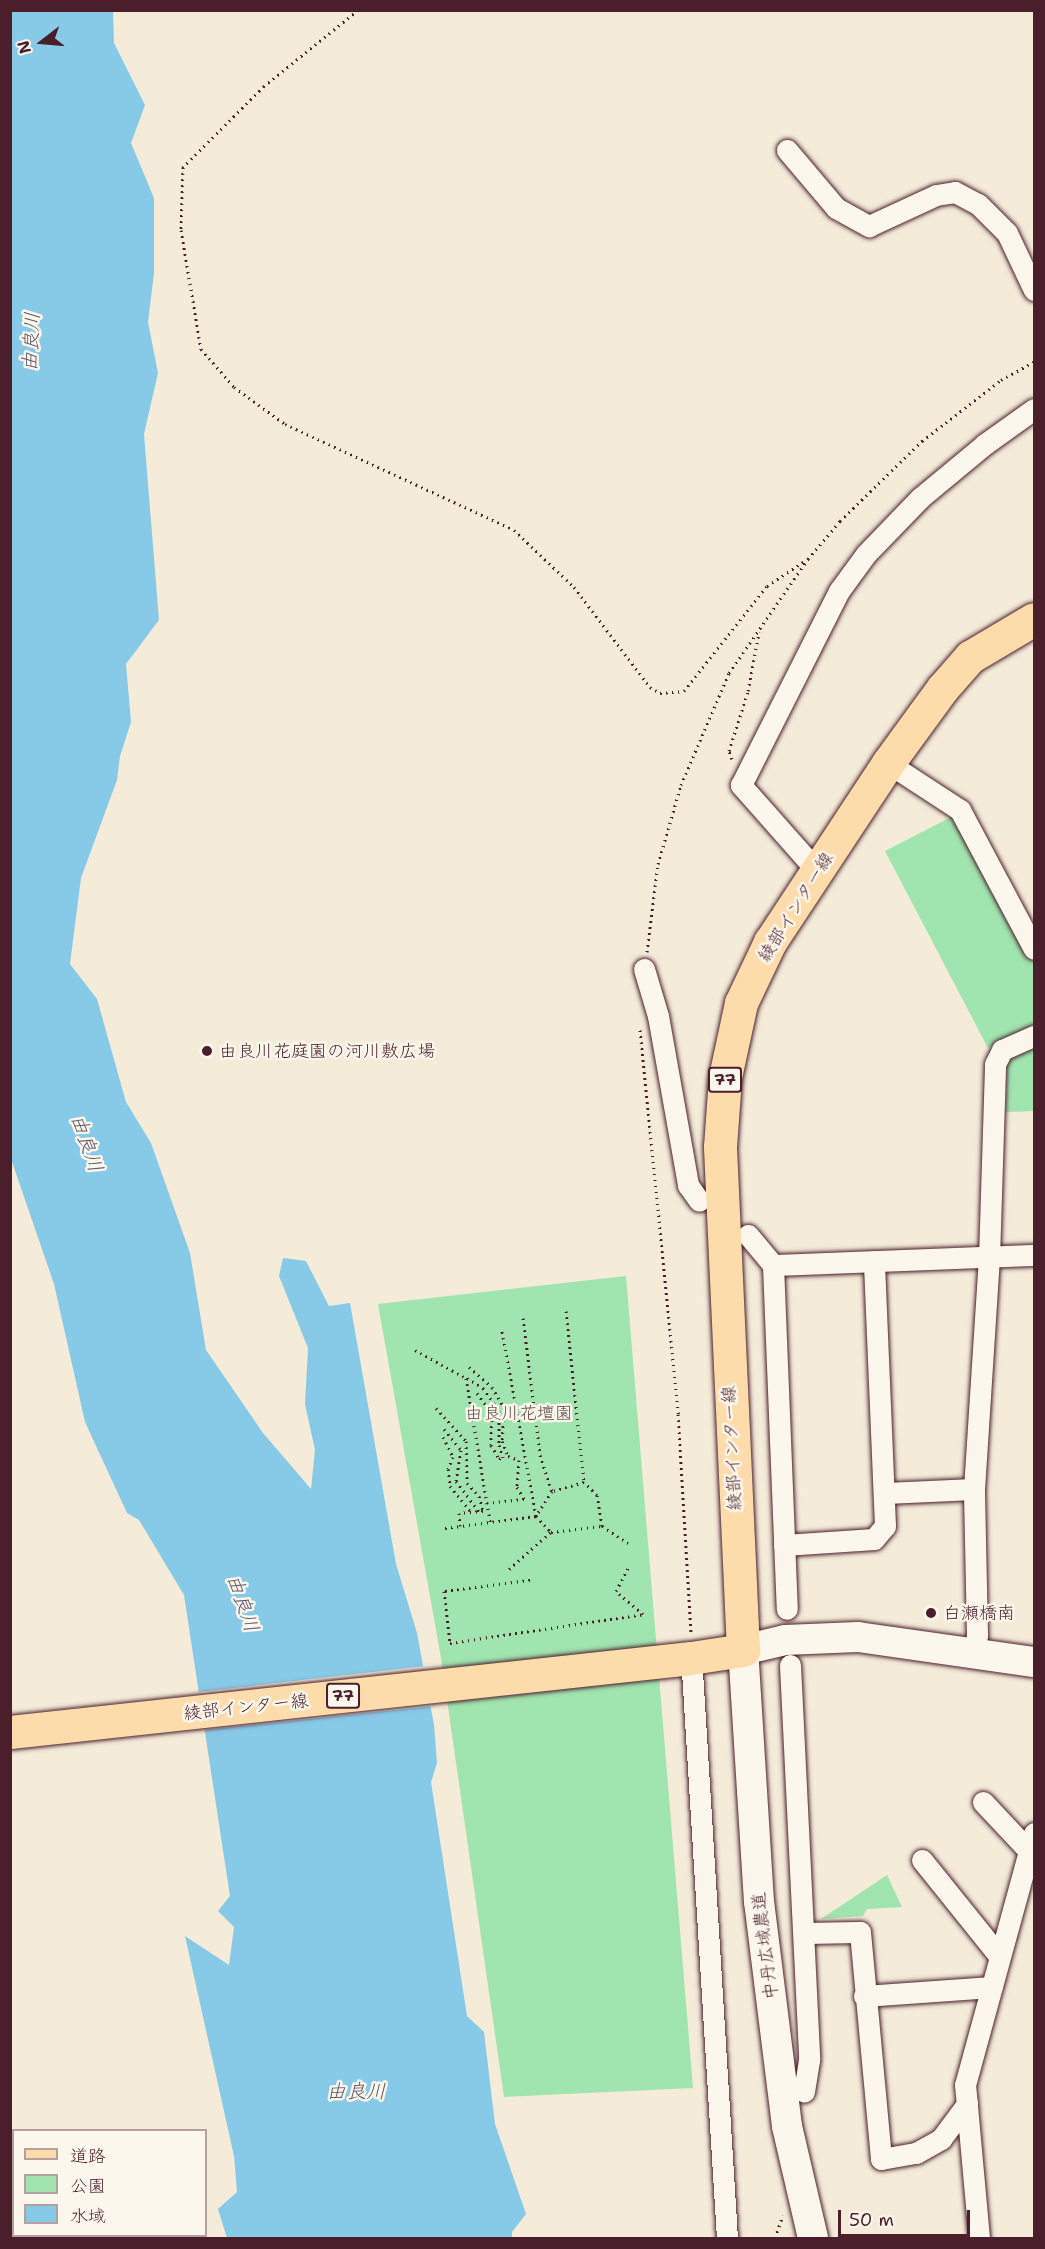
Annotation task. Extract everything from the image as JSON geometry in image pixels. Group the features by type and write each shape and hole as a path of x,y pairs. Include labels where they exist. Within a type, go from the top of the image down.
{"main road":[{"name":"綾部インター線","path":"10,1732 684,1665 743,1650 720,1147 725,1077 741,1003 770,942 888,763 970,657 1035,619"}],"street":[{"path":"788,150 836,208 869,226 936,195 955,192 978,204 1007,233 1035,290"},
{"path":"817,871 741,785 838,591 866,554 920,498 985,444 1035,409"},
{"path":"888,763 960,810 1035,949"},
{"path":"644,969 658,1016 688,1185 699,1200"},
{"path":"974,1650 977,1635 974,1489 988,1258 995,1064 1002,1050 1035,1036"},
{"path":"748,1235 773,1265 788,1609"},
{"path":"773,1265 1035,1255"},
{"path":"784,1545 874,1539 885,1526 874,1261"},
{"path":"885,1493 974,1489"},
{"path":"743,1650 785,1640 858,1637 974,1650 1035,1662"},
{"name":"中丹広域農道","path":"743,1650 759,1902 787,2126 813,2238"},
{"path":"684,1665 704,1903 727,2238"},
{"path":"790,1665 809,2061 804,2092"},
{"path":"979,2238 966,2085 1032,1842 983,1802"},
{"path":"922,1860 1000,1957"},
{"path":"804,1933 860,1932 864,1996 881,2159 916,2153 941,2139 967,2104"},
{"path":"864,1996 992,1987"}],"path":[{"path":"358,10 264,86 183,167 181,230 201,349 234,387 285,424 514,530 574,586 650,687 660,693 684,691 767,586 808,559"},
{"path":"644,969 658,864 681,785 729,673 808,559 922,441 1001,380 1035,362"},
{"path":"741,785 729,751 748,691 759,630"},
{"path":"640,1026 668,1335 678,1414 691,1632"},
{"path":"566,1311 584,1482 597,1495 602,1526"},
{"path":"523,1318 540,1455 552,1491"},
{"path":"502,1330 536,1516 551,1532"},
{"path":"415,1350 483,1388 499,1411 499,1444 506,1457"},
{"path":"469,1367 492,1387 504,1408 502,1441 506,1457"},
{"path":"466,1378 490,1522"},
{"path":"477,1393 492,1414 491,1445 499,1459 506,1457 519,1460 517,1487 524,1499 487,1503"},
{"path":"436,1408 466,1441 467,1483 479,1496 483,1511 459,1513 460,1526"},
{"path":"444,1429 460,1450 456,1481 479,1511"},
{"path":"443,1437 453,1457 448,1469 450,1486 471,1512"},
{"path":"445,1527 536,1516 552,1491 584,1482"},
{"path":"509,1569 551,1532 602,1526 628,1543"},
{"path":"530,1580 444,1591 450,1642 643,1614 616,1592 629,1567"}],"green space":[{"path":"957,814 1034,961 1034,1025 988,1048 885,851"},
{"path":"1034,1046 1034,1111 1006,1112 1007,1061"},
{"name":"由良川花壇園","path":"626,1276 693,2088 504,2097 441,1658 378,1304"},
{"path":"887,1875 902,1907 867,1909 863,1916 821,1919"}],"water":[{"name":"由良川","path":"10,11 113,11 114,43 145,105 131,143 154,198 154,273 148,322 158,373 144,434 159,620 126,664 131,722 120,756 117,780 81,878 70,964 97,999 126,1102 151,1143 190,1253 206,1350 263,1433 311,1489 315,1450 305,1404 308,1348 279,1276 283,1258 306,1261 329,1306 350,1303 396,1564 417,1633 434,1725 437,1763 431,1782 467,2016 484,2032 495,2124 526,2214 512,2232 512,2238 227,2238 218,2209 237,2192 234,2156 185,1936 229,1965 234,1927 218,1911 230,1896 184,1595 139,1520 127,1513 85,1422 54,1284 11,1159"}],"pier":[{"path":"426,1666 433,1706 204,1730 198,1692"}],"place":[{"name":"由良川花庭園の河川敷広場","path":"207,1051"},
{"name":"白瀬橋南","path":"931,1613"}]}
